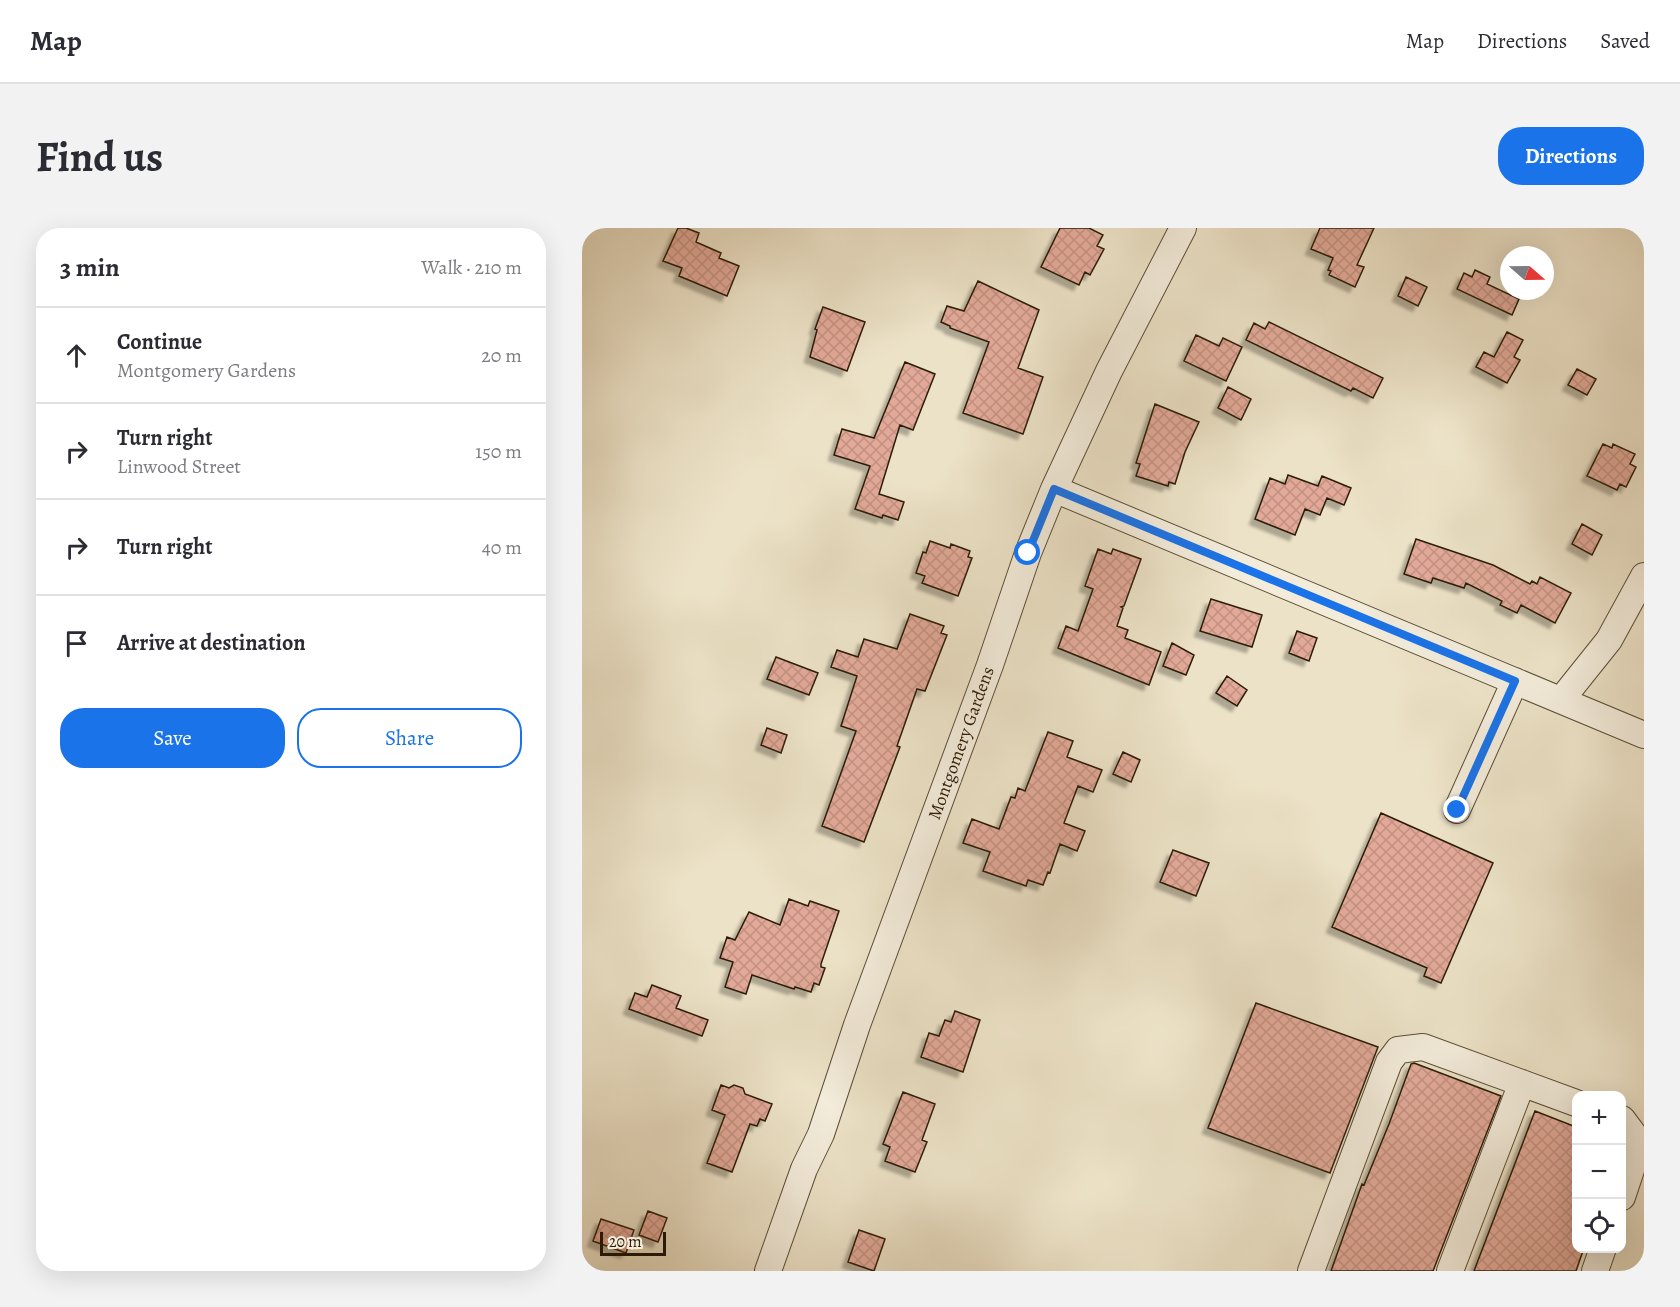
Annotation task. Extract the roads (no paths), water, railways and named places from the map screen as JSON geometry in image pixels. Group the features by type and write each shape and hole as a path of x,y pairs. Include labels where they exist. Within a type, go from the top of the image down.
{"street":[{"name":"Montgomery Gardens","path":"768,1271 804,1168 821,1134 857,1025 990,665 1028,553 1054,489 1109,371 1183,228"},
{"path":"1054,489 1644,735"},
{"path":"1561,700 1609,640 1644,576"},
{"path":"1457,810 1515,681"},
{"path":"1311,1271 1389,1062 1398,1050 1423,1047 1572,1101"},
{"path":"1450,1271 1522,1083"},
{"path":"1626,1124 1640,1143 1626,1185"},
{"path":"1595,1271 1601,1253"}]}
